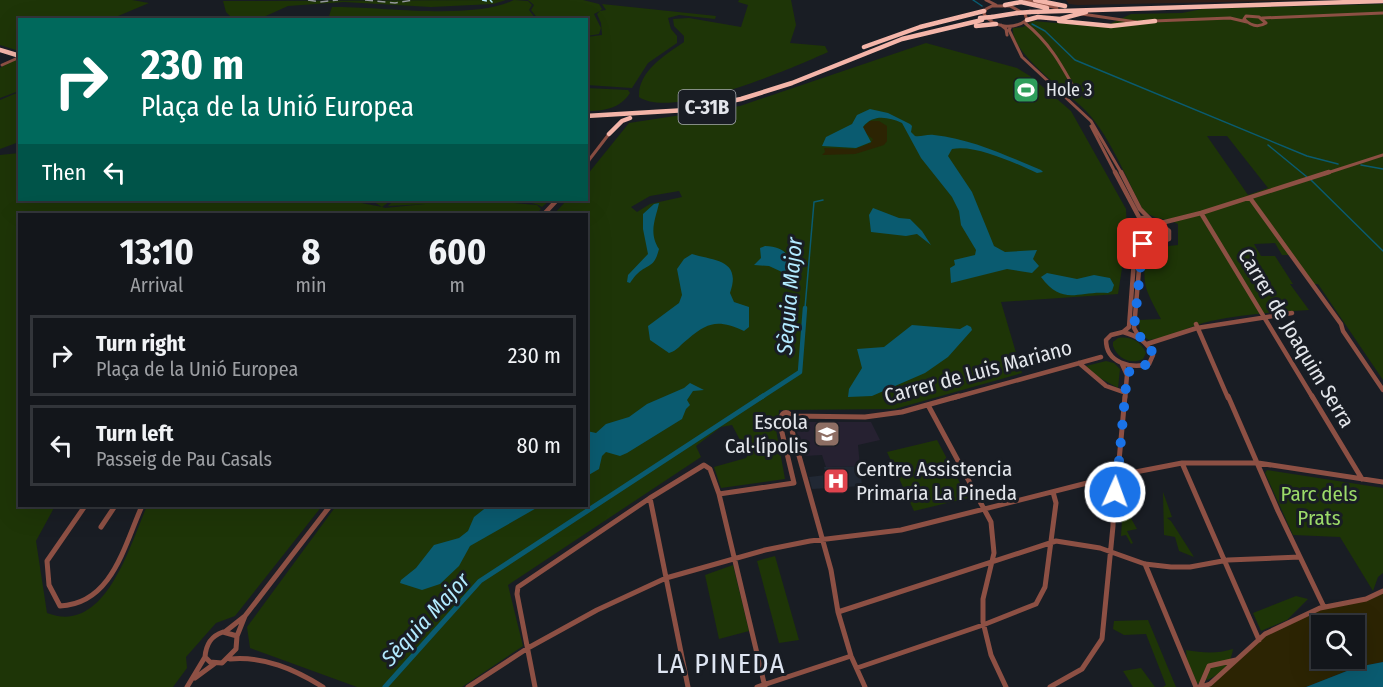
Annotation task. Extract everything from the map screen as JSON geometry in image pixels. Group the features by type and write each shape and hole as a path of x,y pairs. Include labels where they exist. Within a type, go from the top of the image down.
{"highway":[{"path":"1035,0 1071,6 1138,8"},
{"path":"1005,5 1019,2 1051,9 1110,7"},
{"name":"C-31B","path":"588,116 647,112 709,104 761,91 902,39 981,19 996,21 1030,13 1257,2 1383,2"},
{"name":"C-31B","path":"1138,8 1383,2"},
{"path":"1026,21 1042,17 1060,19 1086,12 1138,8"},
{"path":"818,70 896,35 987,9"},
{"path":"1042,17 1100,26 1155,21"},
{"path":"818,70 911,40 996,21"},
{"path":"0,49 18,55"},
{"path":"0,49 18,54"},
{"name":"C-31B","path":"588,116 667,112 741,99 818,70"},
{"path":"609,134 628,118 667,112"},
{"path":"588,116 609,122 612,127 609,134"}],"street":[{"path":"996,5 987,0 986,18 1011,26 1020,25 1030,28 1043,38 1078,95"},
{"path":"1025,0 1057,8"},
{"path":"987,9 996,5 1005,5 1022,11 1030,28"},
{"path":"1082,14 1122,21 1155,21 1246,16 1262,18 1383,14"},
{"path":"1221,18 1239,19 1261,26 1275,20 1383,14"},
{"path":"1246,16 1244,18 1246,22"},
{"path":"1262,18 1266,23"},
{"path":"996,21 1006,29 1013,49 1022,61 1068,100 1090,124 1140,219"},
{"path":"1020,25 1026,21"},
{"path":"1011,26 1009,30 1011,37 1021,56 1075,104 1092,123 1140,209 1150,219"},
{"path":"1,65 10,57 9,53"},
{"path":"1,65 18,56"},
{"path":"588,161 609,134"},
{"path":"1161,223 1202,213 1383,155"},
{"path":"1250,198 1341,324 1342,331 1383,390"},
{"path":"545,213 556,201"},
{"name":"Carrer de Joaquim Serra","path":"1202,213 1263,318 1362,479"},
{"path":"1124,333 1129,327 1136,234 1132,224 1140,219 1150,219 1161,223 1170,236 1168,240 1160,243 1149,242 1136,234"},
{"path":"1168,230 1174,221"},
{"path":"1140,339 1134,328 1141,246 1149,242"},
{"path":"1147,344 1159,342 1197,326 1292,313"},
{"path":"1197,326 1324,607"},
{"path":"1127,375 1135,367 1147,365 1152,360 1152,352 1140,339 1124,333 1110,335 1106,339 1106,350 1122,363 1135,367"},
{"name":"Carrer de Luis Mariano","path":"1101,357 1106,350"},
{"name":"Carrer de Luis Mariano","path":"788,418 865,417 896,414 1101,357 1112,357"},
{"path":"1079,363 1106,386 1126,393"},
{"path":"1050,687 1074,675 1088,663 1099,646 1104,625 1111,552 1111,470 1118,465 1126,393 1127,375 1122,363"},
{"path":"928,405 986,509 993,533 994,561 983,598 983,625 991,655 1006,687"},
{"path":"719,494 794,483 780,424 788,418 822,539 850,656 865,687"},
{"path":"468,687 528,648 597,610 666,578 735,558 822,539 895,531 1053,492 1111,482 1127,475 1182,463 1257,463 1383,482"},
{"path":"1182,463 1258,640"},
{"path":"535,687 517,594 519,586 700,465 708,466 719,494 765,686"},
{"path":"1118,465 1127,475"},
{"path":"1111,482 1127,475"},
{"path":"857,668 1029,608 1038,601 1045,587 1056,501 1053,492"},
{"path":"650,498 688,687"},
{"path":"85,507 47,561 46,568 54,600 60,606 77,606 99,593 142,507"},
{"path":"101,526 114,507"},
{"path":"193,680 205,657 205,650 210,641 245,616 329,507"},
{"path":"838,612 1051,542 1061,541 1111,552 1145,564 1184,568 1225,560 1300,557"},
{"path":"1145,564 1179,644 1183,659 1199,687"},
{"path":"1199,687 1210,684 1265,634 1324,607 1366,599 1383,591"},
{"path":"245,616 237,636 238,645 247,656"},
{"path":"225,632 232,632 237,636"},
{"path":"228,660 238,645"},
{"path":"187,687 214,664 247,656 292,670 324,687"},
{"path":"757,687 850,656"},
{"path":"205,657 208,662 214,664"},
{"path":"1199,687 1209,666 1236,660"}],"shaded area":[{"path":"1066,0 1315,0 1078,5 1069,4"},
{"name":"Escola Cal·lípolis","path":"794,422 871,422 880,440 858,445 860,466 826,467 822,455 804,456"},
{"name":"Centre Assistencia Primaria La Pineda","path":"860,466 862,486 812,489 809,477 826,475 824,467"}],"green space":[{"path":"0,0 132,0 149,3 113,18 18,18 18,51 0,45"},
{"path":"506,0 493,4 431,7 344,2 288,6 261,18 232,18 226,12 223,1"},
{"path":"514,0 528,1 532,5 529,10 535,18 328,18 332,7 451,11 496,6"},
{"path":"528,0 583,0 599,4 602,9 594,14 601,28 599,34 588,36 588,18 537,18 531,10 534,5"},
{"path":"739,0 791,0 796,25 790,43 825,46 828,52 762,79 704,97 678,102 655,102 639,97 643,79 648,72 661,58 684,42 684,36 674,26 673,19 689,18 741,27 748,5 738,2"},
{"path":"602,4 716,16 715,19 679,15 668,18 671,29 677,36 677,43 648,63 632,88 588,85 588,37 602,35 601,23 597,14 606,10"},
{"path":"1383,4 1383,380 1318,284 1314,284 1289,255 1282,255 1275,243 1254,244 1261,256 1275,256 1293,284 1290,284 1309,310 1223,319 1149,340 1140,334 1139,320 1161,319 1146,287 1144,272 1146,251 1150,248 1178,245 1178,224 1152,216 1143,210 1100,129 1082,107 1029,59 1014,38 1013,28 1023,27 1033,21 1103,27 1131,14 1182,13 1202,9","holes":["1207,136 1227,136 1268,188 1248,195"]},
{"path":"926,43 1017,68 1030,76 1071,111 1126,209 1127,236 1118,294 1001,302 1022,373 895,409 779,410 778,423 775,424 785,479 721,488 714,467 746,458 748,455 732,425 721,427 696,446 701,457 508,585 523,646 462,687 357,687 250,648 247,627 335,507 588,507 588,213 555,213 566,201 588,201 588,174 629,123 740,106","holes":["679,191 682,197 650,204 637,212 631,207 650,196"]},
{"path":"18,59 18,91 0,98 0,68"},
{"path":"588,88 628,90 630,93 621,103 605,110 588,111"},
{"path":"18,92 18,142 0,149 0,100"},
{"path":"18,153 18,201 351,201 385,208 425,204 388,206 393,201 549,201 542,207 538,205 528,202 502,202 537,205 541,209 537,213 18,213 18,507 54,507 36,541 47,613 68,617 85,611 100,599 113,582 123,563 147,507 321,507 235,616 216,623 186,657 187,668 173,687 0,687 0,155"},
{"path":"373,201 390,201 382,207"},
{"path":"1118,338 1138,342 1146,353 1143,359 1125,360 1113,346 1113,342"},
{"path":"1106,361 1114,363 1120,369 1118,388 1098,377 1086,366"},
{"path":"937,440 968,498 914,511 887,452"},
{"name":"Parc dels Prats","path":"1267,470 1383,488 1383,573 1378,577 1373,591 1340,537 1293,535 1265,473"},
{"path":"1132,487 1137,495 1130,497 1138,512 1128,513 1137,529 1127,531 1133,543 1131,544 1126,535 1121,536 1124,488"},
{"path":"1163,492 1172,517 1167,518 1194,557 1179,551 1175,537 1164,535"},
{"path":"775,556 799,640 779,643 757,561"},
{"path":"733,565 749,631 719,639 705,575"},
{"path":"1296,596 1308,599 1287,620 1261,631 1253,613"},
{"path":"1148,620 1176,687 1163,687 1166,685 1146,634 1124,635 1113,629 1114,621"},
{"path":"1233,649 1225,668 1209,679 1196,684 1187,664 1186,650 1221,652"},
{"path":"1141,668 1155,687 1133,687 1123,671"}],"sand":[{"path":"870,121 879,121 887,126 887,141 884,145 855,154 822,155 825,152 824,148 855,149 871,143 873,139 864,132 863,127"},
{"path":"1383,591 1383,662 1365,665 1365,615 1311,615 1311,669 1352,669 1306,687 1201,687 1210,684 1260,638 1320,608 1366,599"}],"water":[{"path":"870,109 888,113 910,124 911,132 915,136 934,135 962,140 1041,170 1043,172 1037,173 995,155 972,149 952,149 948,156 972,192 994,246 1005,252 1037,250 1033,259 1039,266 1032,273 1007,269 951,283 950,268 955,265 954,260 975,255 976,250 961,225 959,211 952,197 921,158 902,123 886,118 876,118 863,127 871,142 856,148 822,146 826,137 852,124 857,115"},
{"path":"659,203 653,231 659,249 657,255 653,263 640,271 630,283 627,282 628,275 648,254 643,229 643,214 654,204"},
{"path":"873,208 899,218 910,219 931,245 917,234 906,236 871,232 869,215"},
{"path":"765,246 784,251 791,261 789,269 782,272 769,266 754,265 761,258 760,248"},
{"path":"692,254 717,260 729,268 733,282 730,293 734,302 749,307 749,327 744,331 728,325 714,324 695,333 669,353 650,340 648,326 679,303 682,295 677,269 684,259"},
{"path":"1047,273 1077,279 1094,275 1110,278 1114,285 1112,291 1108,293 1064,294 1057,292 1041,277"},
{"path":"912,325 960,329 967,325 972,330 948,357 925,373 872,396 848,397 849,389 862,368 857,349 884,347"},
{"path":"690,383 704,390 693,391 687,400 690,405 682,419 627,453 620,456 606,452 602,456 599,469 588,475 588,431 596,433 606,424 629,417 647,404 684,388"},
{"path":"487,507 538,507 470,546 459,566 440,584 422,590 400,583 416,568 434,545 459,538 468,531 474,517"},
{"path":"1383,662 1383,687 1306,687 1352,669 1365,669 1365,665"}],"waterway":[{"path":"973,0 982,6"},
{"path":"1032,24 1045,31 1075,60 1307,156 1338,164"},
{"path":"1268,145 1307,177"},
{"path":"1361,165 1383,169"},
{"path":"1311,180 1383,251"},
{"name":"Sèquia Major","path":"805,308 814,202 823,200"},
{"name":"Sèquia Major","path":"760,398 800,372 805,308"},
{"name":"Sèquia Major","path":"385,687 480,581 763,396"}],"ferry route":[{"path":"482,0 492,2 490,0"}],"railway":[{"path":"308,0 320,2 338,0"},
{"path":"365,0 395,3 414,0"}],"place":[{"name":"Hole 3","path":"1026,90"},
{"name":"Escola Cal·lípolis","path":"827,434"},
{"name":"Centre Assistencia Primaria La Pineda","path":"836,481"}],"district":[{"name":"LA PINEDA","path":"721,663"}],"route":[{"path":"1115,492 1110,472 1115,469 1119,461 1127,375 1131,369 1149,364 1153,355 1150,347 1140,339 1134,328 1143,244"}]}
